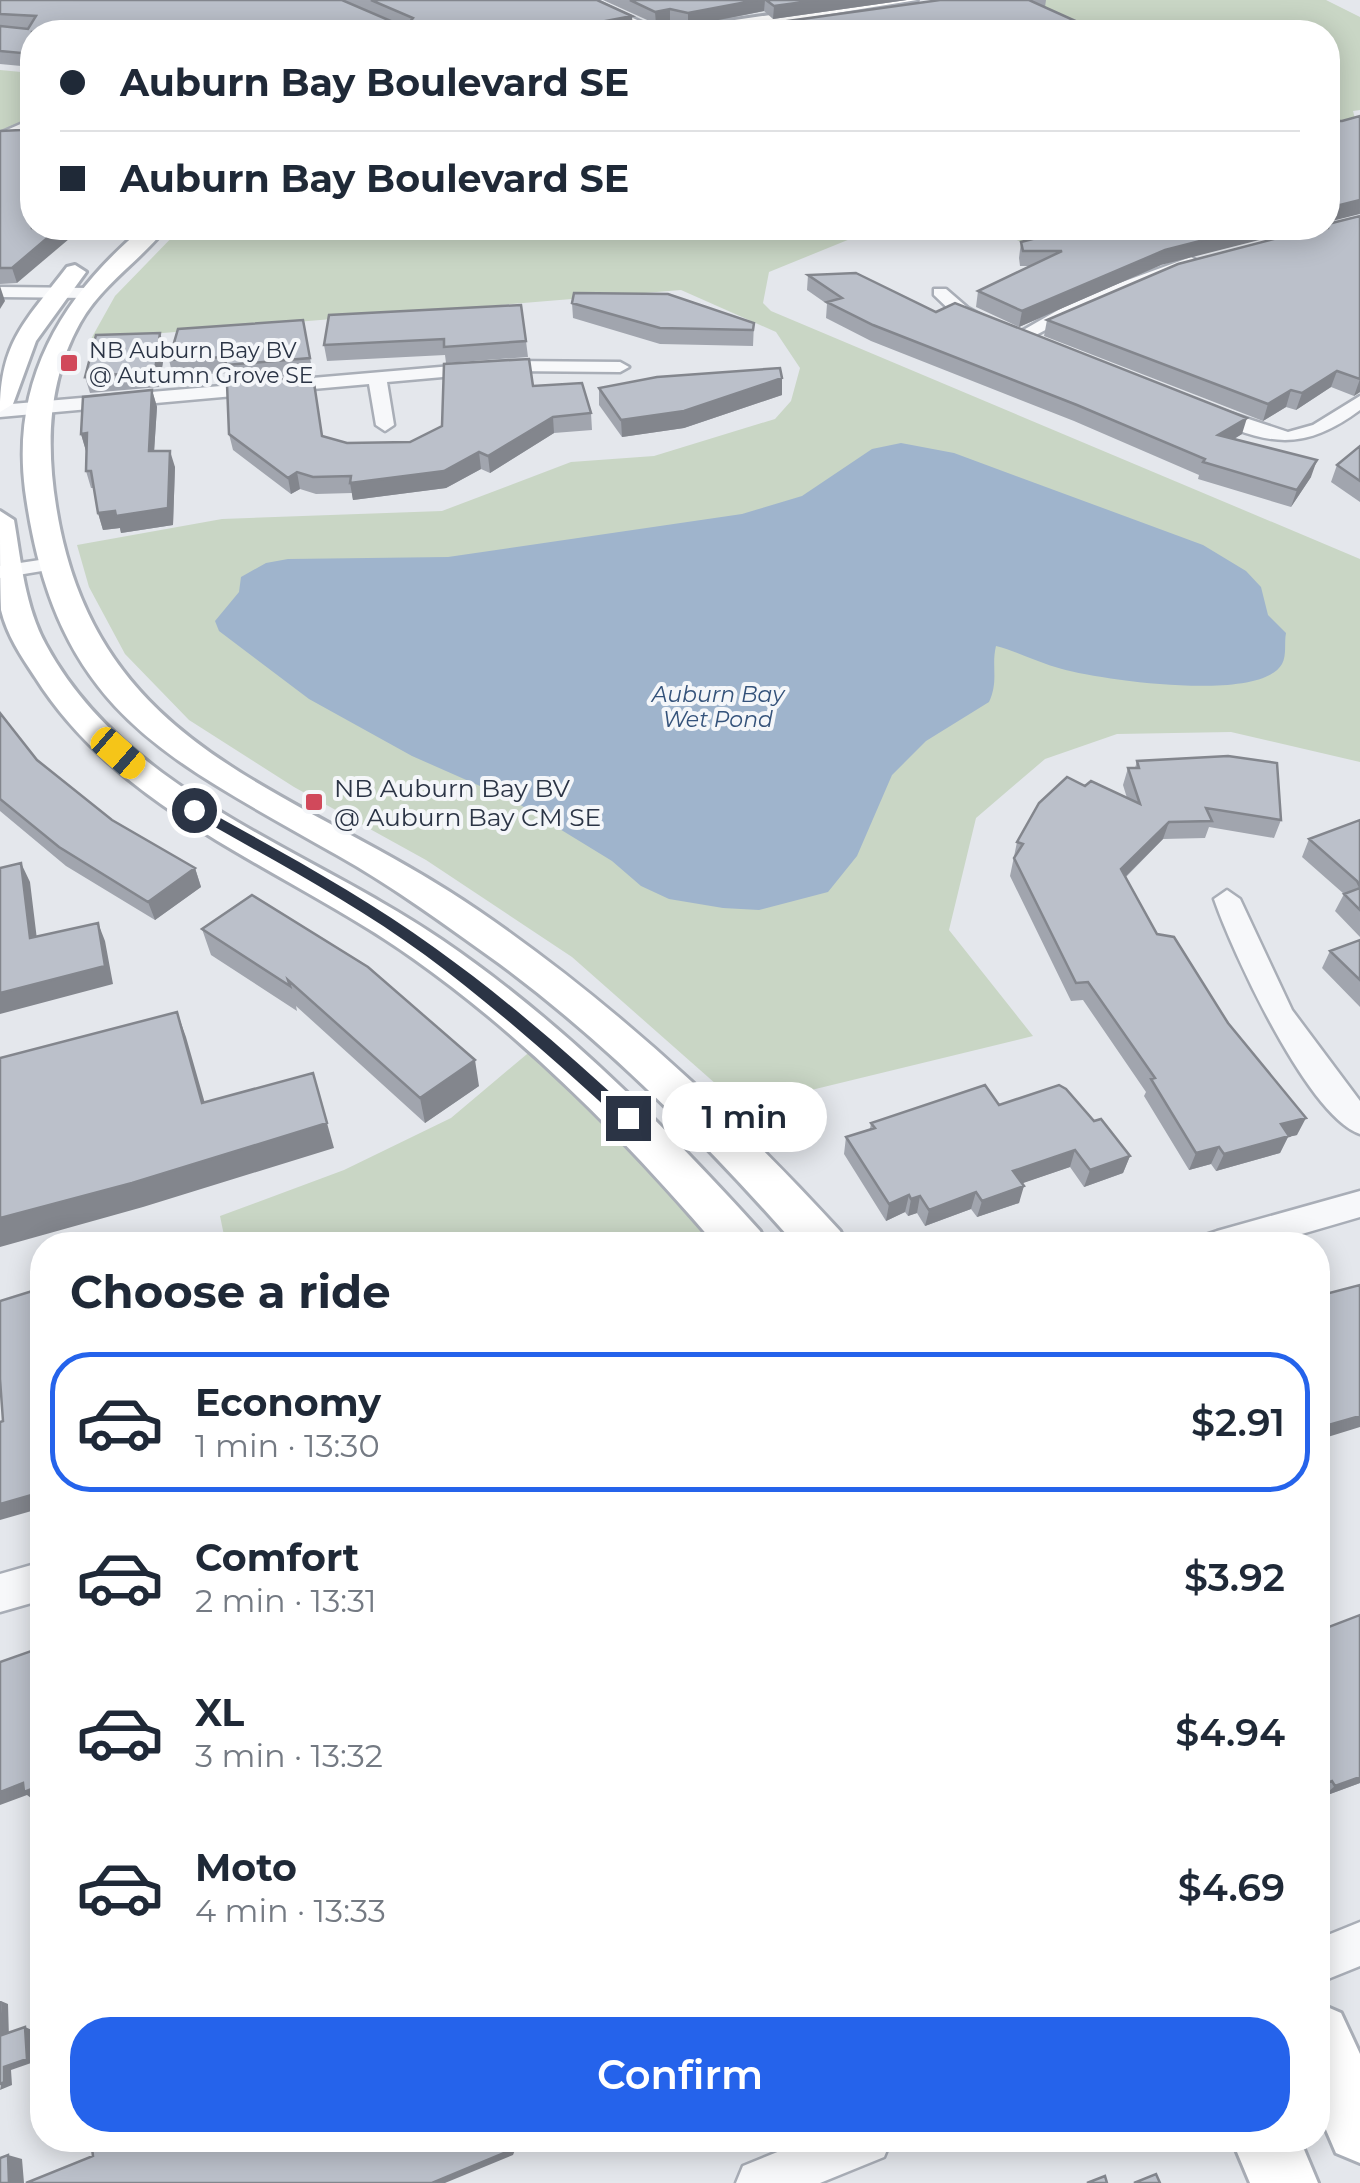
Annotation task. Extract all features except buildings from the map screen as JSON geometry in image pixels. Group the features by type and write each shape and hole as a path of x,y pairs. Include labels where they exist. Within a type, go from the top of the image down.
{"street":[{"path":"585,0 630,20"},
{"path":"782,20 917,3"},
{"path":"813,20 917,3"},
{"path":"113,240 73,292 37,408 34,461 52,564 66,610 95,663 157,730 236,786 409,882 535,970 642,1057 705,1116 812,1232"},
{"path":"140,240 73,292 24,340 0,408 37,408 530,364 620,367"},
{"path":"1020,337 1087,301 1217,254"},
{"path":"0,292 73,292"},
{"path":"940,292 962,312 1055,351"},
{"path":"378,378 384,425"},
{"path":"1192,406 1258,432 1291,437 1320,433 1360,401"},
{"path":"0,520 4,571 28,642 70,704 99,736 172,796 334,888 429,950 542,1039 628,1118 732,1232"},
{"path":"4,571 52,564"},
{"path":"1227,899 1264,988 1302,1049 1360,1122"},
{"path":"1262,1232 1360,1204"},
{"path":"0,1593 30,1584"},
{"path":"1330,1956 1360,1944"},
{"path":"1330,2063 1360,2129"},
{"path":"760,2183 838,2152"},
{"path":"1271,2152 1284,2183"}],"green space":[{"path":"1023,0 1326,0 1360,17 1360,110 1353,111 1360,138 1340,156 1340,20 1067,20"},
{"path":"0,70 20,72 20,123 0,132"},
{"path":"169,240 848,240 769,272 763,303 771,311 1360,559 1360,762 1231,732 1117,734 1045,759 976,818 949,930 1033,1036 742,1107 572,957 426,860 294,787 189,720 125,654 89,587 77,545 222,519 442,511 571,462 654,456 775,419 791,401 800,368 776,332 681,290 91,339 115,296"},
{"path":"1016,240 1047,240 1030,245"},
{"path":"533,1049 667,1183 706,1232 223,1232 220,1216 344,1170 451,1118"}],"water":[{"name":"Auburn Bay Wet Pond","path":"901,443 954,453 1203,545 1246,571 1261,587 1268,615 1286,633 1282,664 1268,676 1244,683 1143,683 1054,667 996,646 994,687 989,702 926,741 892,775 857,856 828,892 759,910 669,899 641,886 612,861 514,801 412,756 309,699 219,631 215,621 239,592 241,577 266,563 288,559 448,557 742,514 802,496 872,449"}],"place":[{"name":"NB Auburn Bay BV @ Autumn Grove SE","path":"69,363"},
{"name":"NB Auburn Bay BV @ Auburn Bay CM SE","path":"314,802"}],"route":[{"path":"194,810 334,888 429,950 542,1039 628,1118"}]}
